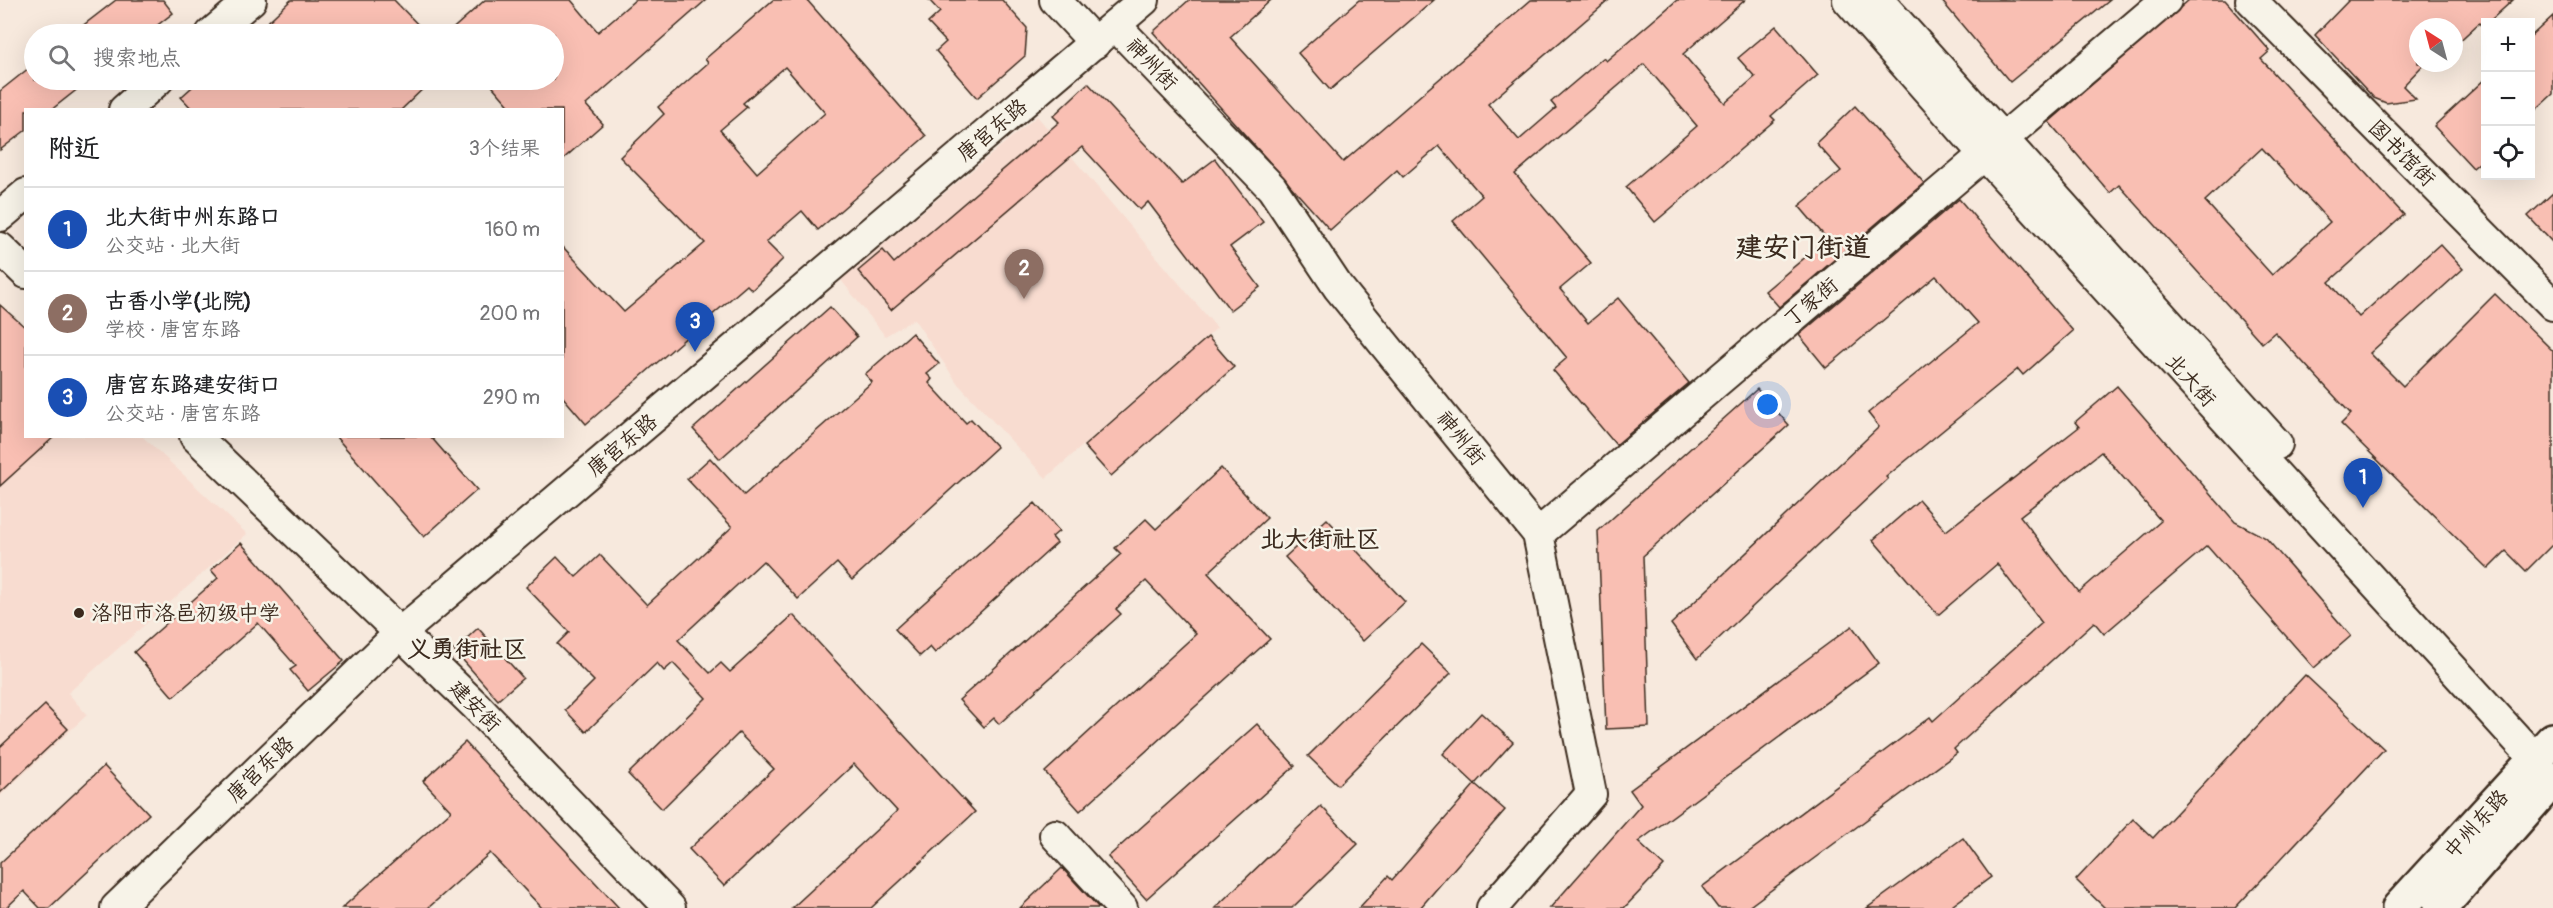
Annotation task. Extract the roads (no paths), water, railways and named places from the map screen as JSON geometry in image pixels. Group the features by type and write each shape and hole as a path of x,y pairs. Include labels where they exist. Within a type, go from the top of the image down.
{"main road":[{"name":"中州东路","path":"2399,908 2548,755"},
{"name":"中州东路","path":"2440,908 2548,755"}],"street":[{"path":"223,24 251,0"},
{"name":"神州街","path":"1055,0 1105,34 1272,188 1338,287 1538,534 1591,794 1492,908"},
{"name":"唐宫东路","path":"116,908 399,634 1144,0"},
{"name":"北大街","path":"1848,0 1993,147 2548,755"},
{"name":"北大街","path":"1878,0 1993,147"},
{"name":"丁家街","path":"1538,534 2166,0"},
{"name":"图书馆街","path":"2268,5 2553,305"},
{"path":"126,108 147,90"},
{"path":"0,216 24,196"},
{"path":"0,248 24,271"},
{"name":"建安街","path":"197,438 476,706 670,908"},
{"path":"1054,835 1122,908"}],"place":[{"name":"古香小学(北院)","path":"1024,299"},
{"name":"唐宫东路建安街口","path":"695,352"},
{"name":"北大街中州东路口","path":"2363,508"},
{"name":"洛阳市洛邑初级中学","path":"79,613"}],"district":[{"name":"建安门街道","path":"1803,247"},
{"name":"北大街社区","path":"1320,539"},
{"name":"义勇街社区","path":"467,649"}]}
